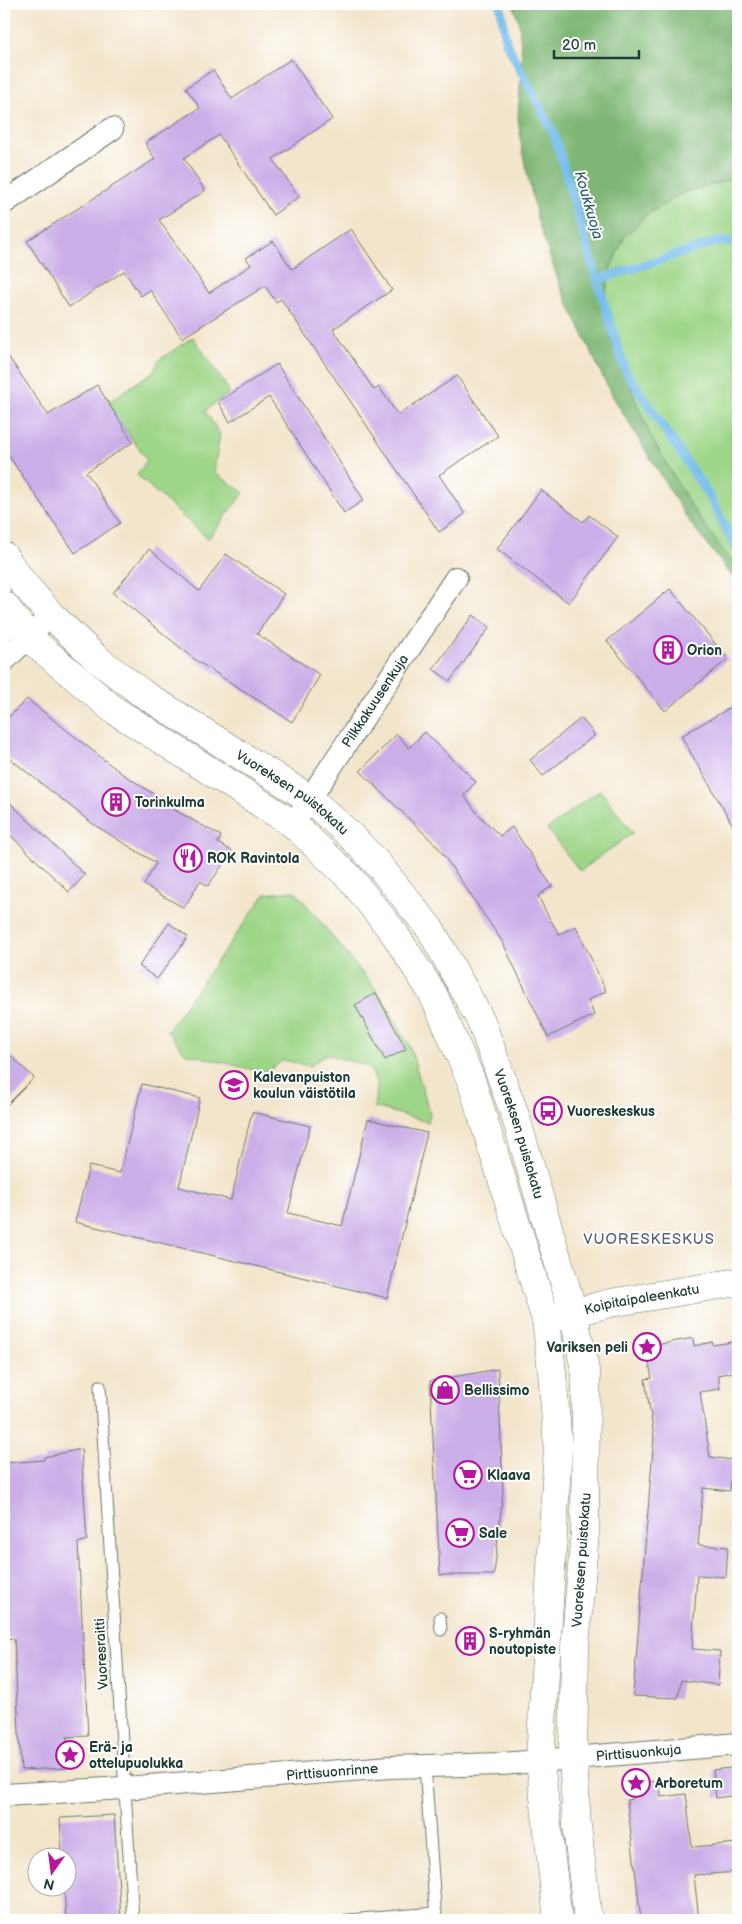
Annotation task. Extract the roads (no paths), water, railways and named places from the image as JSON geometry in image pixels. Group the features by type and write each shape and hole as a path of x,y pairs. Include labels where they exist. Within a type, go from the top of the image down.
{"main road":[{"name":"Vuoreksen puistokatu","path":"4,556 23,583 51,615 97,659 142,693 310,799 377,863 431,930 481,1021 516,1118 573,1312 586,1375 585,1533 575,1646 573,1758 577,1826 588,1920"},
{"name":"Vuoreksen puistokatu","path":"4,605 29,638 114,710 293,824 350,878 394,933 433,994 471,1080 546,1320 558,1446 540,1761 558,1920"},
{"name":"Koipitaipaleenkatu","path":"546,1320 610,1303 738,1282"}],"street":[{"path":"4,203 112,129"},
{"name":"Pilkkakuusenkuja","path":"293,824 456,578"},
{"path":"4,661 51,615"},
{"name":"Pirttisuonkuja","path":"540,1761 738,1744"},
{"name":"Pirttisuonrinne","path":"4,1795 124,1788 269,1775 540,1761"}],"lane":[{"name":"Vuoresraitti","path":"100,1386 133,1920"},
{"path":"348,1920 436,1916 425,1766"}],"waterway":[{"name":"Koukkuoja","path":"500,4 506,42 554,134 597,280 716,242 738,242"},
{"path":"597,280 625,370 708,494 738,551"}],"place":[{"name":"Orion","path":"668,650"},
{"name":"Torinkulma","path":"116,802"},
{"name":"ROK Ravintola","path":"188,858"},
{"name":"Kalevanpuiston koulun väistötila","path":"234,1085"},
{"name":"Vuoreskeskus","path":"548,1111"},
{"name":"Variksen peli","path":"647,1347"},
{"name":"Bellissimo","path":"445,1390"},
{"name":"Klaava","path":"468,1475"},
{"name":"Sale","path":"460,1533"},
{"name":"S-ryhmän noutopiste","path":"470,1641"},
{"name":"Erä- ja ottelupuolukka","path":"70,1755"},
{"name":"Arboretum","path":"636,1783"}],"district":[{"name":"VUORESKESKUS","path":"649,1239"}]}
